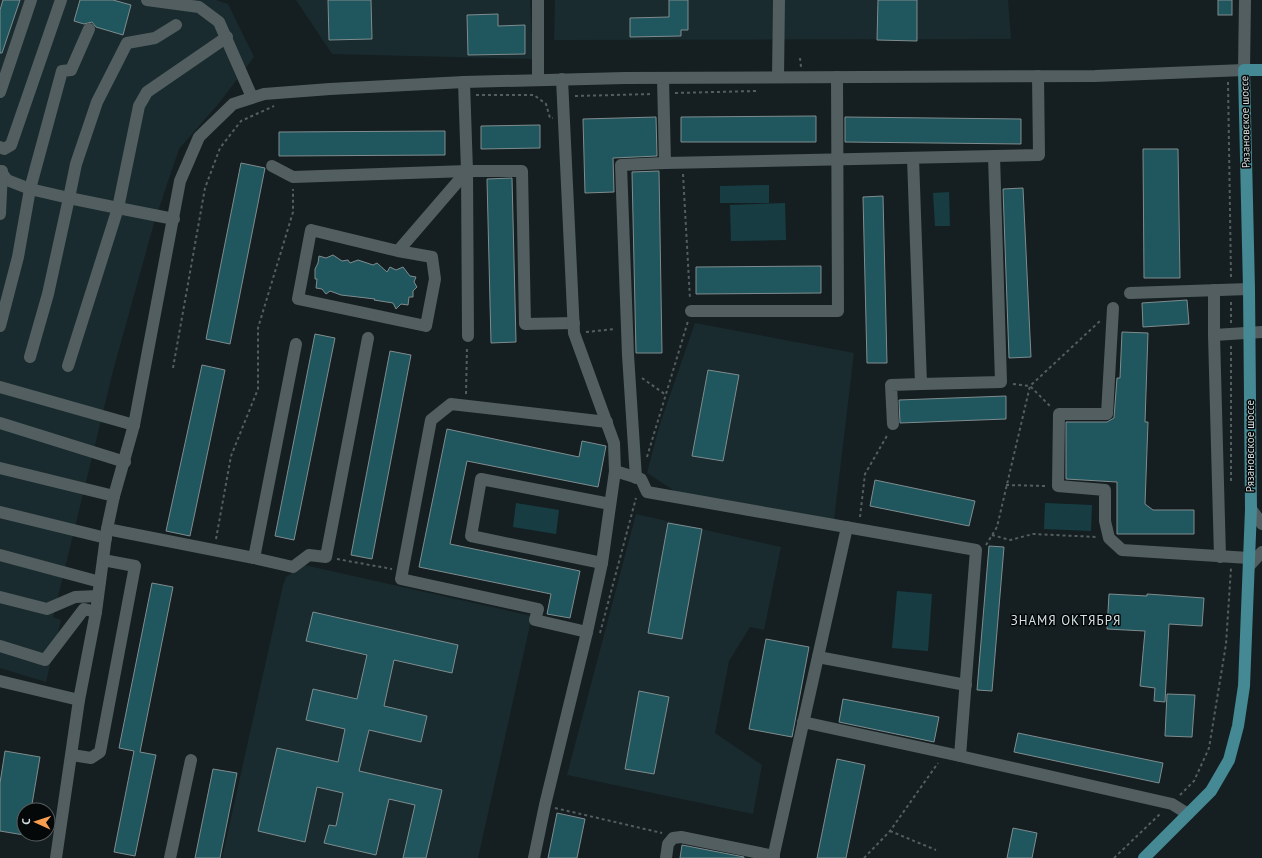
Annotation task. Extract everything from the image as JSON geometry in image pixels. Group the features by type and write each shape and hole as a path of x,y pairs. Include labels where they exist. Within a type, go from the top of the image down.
{"main road":[{"path":"1244,70 1262,70"},
{"name":"Рязановское шоссе","path":"1144,858 1211,790 1226,766 1238,726 1244,686 1251,509 1249,289 1244,70"}],"street":[{"path":"0,92 30,0"},
{"path":"0,147 4,149 11,145 61,0"},
{"path":"146,0 200,7 219,22 227,36 252,97"},
{"path":"538,0 538,80"},
{"path":"778,77 779,0"},
{"name":"Рязановское шоссе","path":"1244,70 1245,0"},
{"path":"30,357 48,294 76,164 97,102 127,43 155,38 176,26"},
{"path":"0,326 18,257 30,189 62,71 71,70 89,29"},
{"path":"68,366 118,208 139,106 147,92 227,36"},
{"path":"56,858 79,700 96,612 107,534 114,496 125,462 134,425 180,181 199,137 233,104 252,97 330,89 464,82 663,78 1038,76 1244,70"},
{"path":"960,756 976,550 647,492 638,478 628,355 621,164 1039,155 1038,76"},
{"path":"691,311 838,311 837,77"},
{"path":"663,78 665,163"},
{"path":"534,858 544,805 587,632 602,563 615,472 614,444 574,328 562,80"},
{"path":"464,82 467,171 468,336"},
{"path":"893,424 891,385 1001,382 994,156"},
{"path":"913,158 921,384"},
{"path":"272,166 293,177 467,171 522,171 525,324 574,328"},
{"path":"1,171 7,180 30,189 174,219"},
{"path":"0,214 1,171"},
{"path":"398,251 467,171"},
{"path":"311,230 398,251 432,258 435,279 426,326 298,299 311,230"},
{"path":"1130,293 1249,289"},
{"path":"1214,290 1214,335 1226,558"},
{"path":"1113,308 1107,414 1059,414 1058,486 1105,490 1105,521 1109,538 1122,550 1226,558 1250,562 1262,552"},
{"path":"1214,335 1262,332"},
{"path":"0,512 107,534 214,550 294,567 310,555 326,557 368,338"},
{"path":"254,558 296,344"},
{"path":"0,387 134,425"},
{"path":"587,632 535,620 538,610 401,579 430,420 450,404 607,422"},
{"path":"0,423 125,462"},
{"path":"0,468 114,496"},
{"path":"615,472 638,478"},
{"path":"602,563 471,536 481,479 610,504"},
{"path":"1251,509 1262,524"},
{"path":"666,858 668,844 673,838 681,837 773,857 818,657 853,528"},
{"path":"0,555 100,582"},
{"path":"72,755 91,758 100,752 136,566 103,560"},
{"path":"0,597 47,609 75,597 98,596"},
{"path":"0,646 46,660 84,609 96,612"},
{"path":"818,657 966,685"},
{"path":"0,681 79,700"},
{"path":"803,722 1172,804 1188,814"},
{"path":"170,858 191,760"}],"path":[{"path":"800,58 802,70"},
{"path":"1228,77 1231,289 1231,489"},
{"path":"572,100 574,96 764,90"},
{"path":"465,96 534,95 546,104 550,118 564,117"},
{"path":"173,368 205,188 220,148 241,121 274,105"},
{"path":"638,478 691,311 683,163"},
{"path":"214,550 231,456 258,389 258,328 293,212 293,177"},
{"path":"976,550 985,547 997,527 1030,386 1113,308"},
{"path":"574,328 615,329"},
{"path":"466,406 468,336"},
{"path":"1001,382 1030,386 1059,414"},
{"path":"853,528 865,474 893,424"},
{"path":"1006,485 1058,486"},
{"path":"992,535 1010,540 1033,534 1109,538"},
{"path":"326,557 403,572"},
{"path":"1114,858 1172,804 1194,781 1209,748 1226,644 1226,558"},
{"path":"864,858 890,831 945,753"},
{"path":"544,805 681,837"},
{"path":"890,831 936,850"}],"shaded area":[{"path":"0,0 216,0 228,4 254,57 219,103 179,149 154,223 113,371 53,617 61,620 46,682 0,668"},
{"path":"296,0 530,0 533,59 332,54"},
{"path":"555,0 1008,0 1011,39 554,40"},
{"path":"769,185 769,203 720,203 720,186"},
{"path":"949,192 950,226 935,226 933,193"},
{"path":"785,203 786,240 731,241 730,205"},
{"path":"695,323 854,353 834,520 682,496 647,473 659,427"},
{"path":"516,503 559,510 556,534 513,527"},
{"path":"1045,503 1092,505 1091,531 1044,529"},
{"path":"636,514 781,547 764,630 750,627 729,661 715,733 762,765 753,814 567,775"},
{"path":"304,565 532,616 478,858 222,858 283,585 286,577"},
{"path":"897,591 932,594 928,651 892,648"}],"building":[{"path":"3,0 20,0 2,53 0,53 0,10"},
{"path":"80,0 113,0 131,5 123,35 96,27 92,22 84,24 74,21"},
{"path":"328,0 371,0 372,39 329,40"},
{"path":"669,0 688,0 688,30 681,30 681,36 630,37 630,18 669,17"},
{"path":"878,0 917,0 917,41 877,40"},
{"path":"1218,0 1232,0 1232,15 1218,15"},
{"path":"498,14 498,26 525,25 525,54 468,55 467,15"},
{"path":"816,116 816,142 681,142 681,117"},
{"path":"656,117 657,156 613,158 614,192 585,193 583,119"},
{"path":"845,117 1021,119 1021,144 845,142"},
{"path":"540,125 540,148 481,149 481,126"},
{"path":"445,131 445,155 279,156 279,132"},
{"path":"1143,149 1178,149 1180,278 1144,278"},
{"path":"241,163 265,168 230,344 206,339"},
{"path":"659,171 662,353 636,353 632,172"},
{"path":"512,178 516,342 491,343 487,179"},
{"path":"1023,188 1031,357 1009,358 1003,189"},
{"path":"883,196 887,363 867,363 863,197"},
{"path":"333,255 342,261 348,260 350,263 358,260 373,265 377,263 387,272 390,267 396,270 403,267 410,276 416,277 414,282 417,287 413,291 413,297 409,297 408,305 401,304 396,309 393,303 374,300 375,299 341,295 330,291 326,294 322,289 316,288 317,279 315,279 315,269 319,256 326,258"},
{"path":"821,266 821,293 696,294 696,267"},
{"path":"1187,300 1189,324 1143,327 1142,303"},
{"path":"1122,332 1148,333 1145,422 1148,422 1145,504 1153,510 1194,510 1194,534 1117,534 1117,482 1066,479 1066,422 1107,422 1114,418 1117,378 1120,378"},
{"path":"315,334 335,338 294,540 275,536"},
{"path":"390,351 411,355 372,559 351,555"},
{"path":"202,365 225,370 190,536 166,531"},
{"path":"708,370 739,375 723,461 692,456"},
{"path":"1006,396 1006,419 900,423 899,400"},
{"path":"447,429 579,457 582,441 606,446 598,487 467,461 450,544 580,571 570,618 547,614 551,594 419,567"},
{"path":"875,480 975,501 969,526 870,506"},
{"path":"668,523 702,529 682,639 648,633"},
{"path":"989,546 1004,547 992,691 977,690"},
{"path":"152,583 173,587 140,752 156,755 135,856 114,852 134,751 119,748"},
{"path":"1109,594 1147,596 1147,594 1204,598 1202,626 1169,624 1165,702 1154,701 1155,688 1140,686 1145,631 1107,629"},
{"path":"313,612 458,645 452,673 394,660 384,706 427,716 421,742 369,730 359,771 442,790 426,858 403,858 415,805 389,799 376,855 324,843 329,825 336,826 343,793 317,787 305,842 258,831 277,748 338,762 345,729 306,720 313,689 357,699 367,655 306,641"},
{"path":"766,639 809,647 792,737 749,729"},
{"path":"639,691 669,697 654,774 625,769"},
{"path":"1167,694 1195,695 1192,737 1165,736"},
{"path":"843,699 939,717 934,742 839,722"},
{"path":"1018,733 1163,763 1159,783 1014,752"},
{"path":"5,751 40,757 32,802 16,802 16,834 0,831 0,783"},
{"path":"837,759 865,765 846,858 817,858"},
{"path":"213,769 237,773 220,858 195,858"},
{"path":"557,813 585,819 577,858 548,858"},
{"path":"1013,828 1037,833 1032,858 1007,858"},
{"path":"682,845 744,857 744,858 680,858"}],"district":[{"name":"ЗНАМЯ ОКТЯБРЯ","path":"1066,620"}]}
